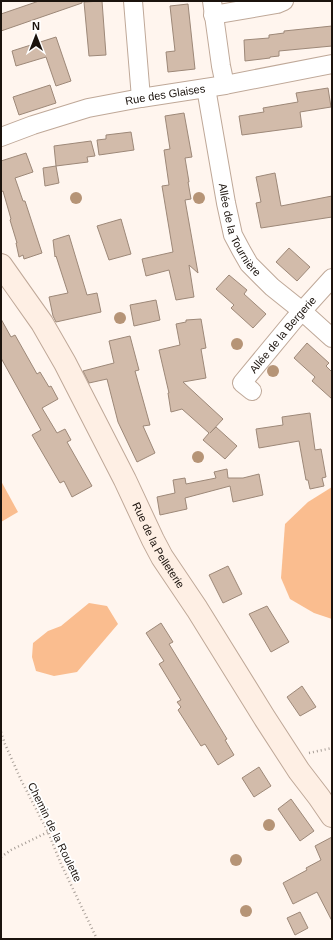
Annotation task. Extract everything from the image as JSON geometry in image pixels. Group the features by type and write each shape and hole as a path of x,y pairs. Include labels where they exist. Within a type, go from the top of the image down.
{"main road":[{"name":"Rue de la Pelleterie","path":"1,265 42,323 65,363 125,480 162,557 197,609 299,771 332,816"}],"street":[{"path":"133,1 141,98"},
{"path":"226,85 221,66 213,8 277,4 284,1"},
{"name":"Rue des Glaises","path":"1,137 33,125 88,108 226,85 332,64"},
{"name":"Allée de la Tournière","path":"206,88 223,190 233,235 249,264 272,287 332,338"},
{"name":"Allée de la Bergerie","path":"252,391 242,383 294,320 332,278"}],"path":[{"name":"Chemin de la Roulette","path":"1,732 21,780 48,832 61,864 96,939"},
{"path":"1,857 11,850 48,832"}],"shaded area":[{"path":"1,481 18,512 1,522"},
{"path":"332,487 332,619 314,613 290,599 281,578 285,524 308,502"},
{"path":"89,603 107,606 118,624 77,672 54,676 36,671 32,657 33,643 48,631 61,626"}],"building":[{"path":"39,1 82,1 82,3 1,31 1,14"},
{"path":"102,1 106,55 89,56 84,2"},
{"path":"188,4 195,69 168,72 166,52 175,51 170,6"},
{"path":"332,26 332,46 279,51 279,56 245,61 244,40 269,38 269,35 284,33 284,31"},
{"path":"56,37 71,81 56,86 46,57 16,66 12,51"},
{"path":"50,85 56,103 19,115 13,97"},
{"path":"328,88 331,107 300,112 302,127 242,135 239,116 264,112 263,108 298,102 296,93"},
{"path":"184,113 192,157 185,158 191,199 185,200 198,273 189,265 194,297 176,300 169,270 146,276 142,259 173,252 162,186 169,185 164,150 170,149 165,116"},
{"path":"131,132 134,150 99,155 97,140 106,139 106,135"},
{"path":"91,141 95,156 87,157 88,162 56,166 54,146"},
{"path":"26,153 33,172 15,178 23,201 25,201 42,253 24,259 23,255 19,257 11,219 3,191 1,192 1,161"},
{"path":"56,166 59,183 45,186 43,168"},
{"path":"275,173 281,206 332,196 332,217 261,228 256,203 261,202 256,177"},
{"path":"121,219 131,254 109,260 97,226"},
{"path":"69,235 87,295 97,293 101,312 56,322 53,316 49,297 68,293 56,256 55,257 53,240"},
{"path":"289,248 310,267 297,281 276,262"},
{"path":"229,275 247,290 244,294 266,314 253,328 231,308 234,305 216,289"},
{"path":"156,300 160,320 134,326 130,305"},
{"path":"1,319 11,337 15,335 37,374 40,372 49,387 51,386 58,399 42,408 57,433 65,429 71,440 67,442 92,486 72,497 64,481 60,483 32,435 41,430 1,358"},
{"path":"201,319 206,348 201,349 206,378 183,382 223,419 210,433 216,427 237,446 225,459 203,440 209,433 182,409 171,412 169,393 159,350 180,345 176,324 186,322 186,320"},
{"path":"130,336 139,370 135,371 150,425 143,426 155,453 137,462 118,422 107,379 89,383 83,371 114,363 109,341"},
{"path":"307,343 329,363 326,366 332,372 332,399 312,381 315,377 294,358"},
{"path":"310,413 315,450 321,449 326,477 322,478 324,486 310,489 308,480 306,480 299,441 259,448 256,429 283,425 282,417"},
{"path":"227,469 228,478 243,478 259,474 263,495 233,502 230,486 185,498 187,509 160,515 157,497 175,493 173,480 185,478 186,484 216,478 214,472"},
{"path":"228,566 242,594 223,603 209,575"},
{"path":"267,606 289,642 271,652 249,614"},
{"path":"161,623 173,642 169,644 227,739 225,740 234,755 218,765 205,744 201,746 178,710 181,707 177,702 181,700 159,664 164,661 146,633"},
{"path":"302,686 316,707 300,716 287,697"},
{"path":"259,767 271,786 254,797 242,778"},
{"path":"291,799 314,831 300,841 278,809"},
{"path":"332,837 332,921 317,892 293,904 283,883 307,870 306,868 321,860 315,846"},
{"path":"300,912 308,928 295,935 287,918"}]}
